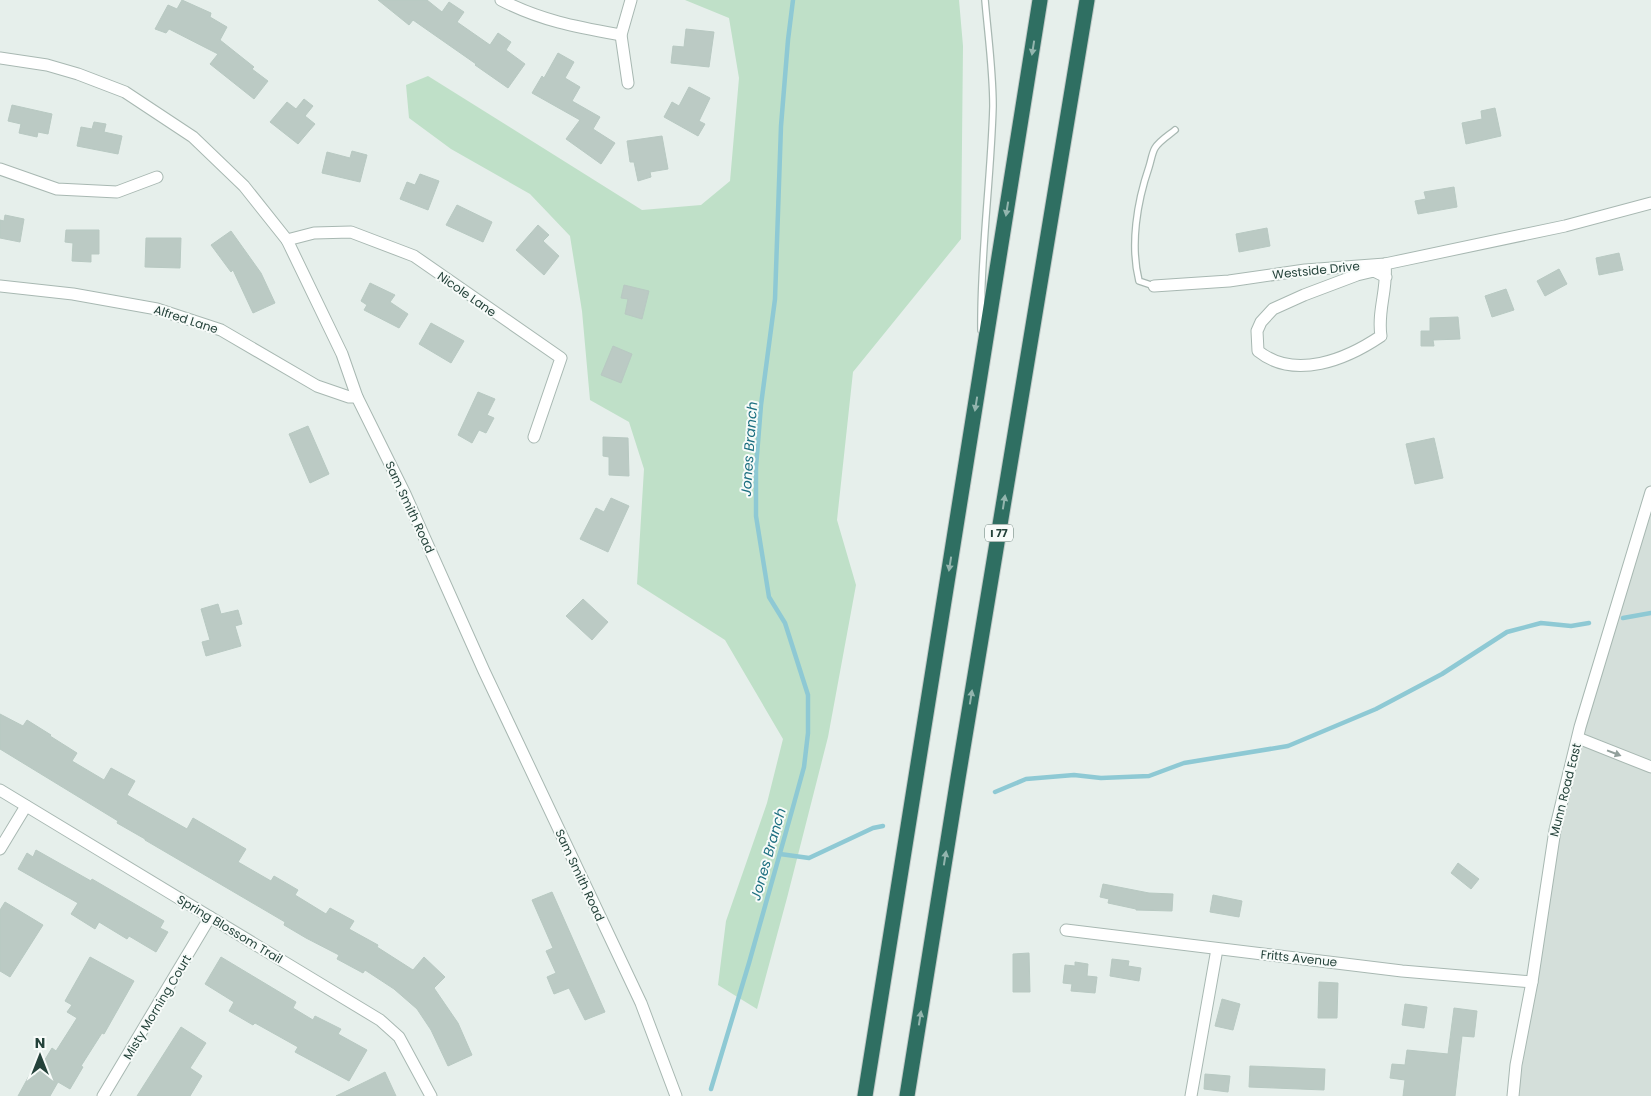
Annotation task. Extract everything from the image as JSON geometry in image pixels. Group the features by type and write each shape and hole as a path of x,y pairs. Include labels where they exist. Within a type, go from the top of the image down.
{"highway":[{"path":"865,1096 1040,0"},
{"name":"I 77","path":"907,1096 956,787 1087,0"}],"street":[{"path":"501,0 521,10 559,23 621,35"},
{"path":"628,83 621,35 631,0"},
{"name":"Sam Smith Road","path":"0,58 47,65 78,74 125,92 193,137 244,186 287,240 342,354 357,397 405,494 484,671 640,1003 676,1096"},
{"path":"0,169 57,189 108,192 117,192 157,177"},
{"name":"Westside Drive","path":"1154,286 1229,280 1305,270 1383,271 1651,203"},
{"name":"Nicole Lane","path":"287,240 314,233 351,232 414,256 561,358 534,437"},
{"path":"1383,271 1379,325 1381,336 1372,343 1347,356 1316,364 1290,365 1266,357 1258,351 1257,331 1261,322 1273,309 1357,275 1383,271"},
{"name":"Alfred Lane","path":"0,286 72,294 156,309 221,330 317,386 349,397 357,397"},
{"name":"Munn Road East","path":"1513,1096 1516,1065 1532,982 1554,830 1578,738 1651,492"},
{"path":"1578,738 1651,767"},
{"name":"Spring Blossom Trail","path":"0,790 380,1020 399,1037 431,1096"},
{"path":"0,849 26,806"},
{"name":"Misty Morning Court","path":"103,1096 210,917"},
{"name":"Fritts Avenue","path":"1066,930 1402,971 1532,982"},
{"path":"1191,1096 1217,949"}],"lane":[{"path":"982,369 981,298 993,104 985,0"},
{"name":"Westside Drive","path":"1154,286 1139,282 1135,260 1137,224 1143,184 1155,148 1175,130"}],"shaded area":[{"path":"1651,505 1651,1096 1518,1096 1557,831 1584,728"}],"green space":[{"path":"685,0 959,0 963,46 961,239 853,372 837,520 856,585 828,737 757,1009 718,985 726,921 767,803 783,739 725,640 637,584 644,469 629,422 590,400 582,311 570,236 530,194 451,149 409,118 406,85 428,76 642,210 701,205 730,181 739,78 729,18"}],"building":[{"path":"182,0 211,13 210,17 227,27 220,40 254,67 252,69 268,81 254,99 210,64 218,54 169,29 166,33 155,29 168,5 177,9"},
{"path":"378,0 427,0 442,12 449,2 464,12 457,22 490,45 498,33 511,42 506,50 525,64 508,88 413,20 409,25"},
{"path":"686,29 714,32 709,67 671,63 673,46 684,47"},
{"path":"558,53 574,62 565,78 580,87 572,101 600,117 593,129 615,143 601,164 566,139 580,120 532,93 542,76 544,78"},
{"path":"689,87 710,98 699,121 705,124 698,136 664,117 672,102 679,106"},
{"path":"304,99 313,106 305,116 315,124 298,144 270,122 287,102 296,109"},
{"path":"12,105 52,114 48,134 38,132 37,137 19,133 21,124 8,121"},
{"path":"1495,108 1501,136 1466,144 1462,123 1482,119 1481,111"},
{"path":"94,122 106,124 104,132 122,136 118,154 77,146 81,127 92,129"},
{"path":"662,136 668,169 650,172 651,177 638,181 634,162 630,162 627,141"},
{"path":"352,151 367,155 360,182 322,173 327,152 350,158"},
{"path":"420,174 439,181 428,210 400,199 407,182 415,185"},
{"path":"1454,187 1457,207 1418,214 1415,201 1426,199 1424,192"},
{"path":"457,205 492,222 483,242 446,225"},
{"path":"5,215 24,219 20,242 0,238 0,220 4,221"},
{"path":"538,225 549,235 543,241 559,256 544,275 516,250"},
{"path":"1267,228 1270,246 1239,252 1236,234"},
{"path":"66,230 99,230 99,254 91,254 91,262 72,261 73,243 65,242"},
{"path":"231,231 261,273 275,303 253,313 233,270 231,272 211,245"},
{"path":"146,238 181,238 180,268 145,267"},
{"path":"1619,253 1623,270 1599,275 1596,258"},
{"path":"1559,269 1567,284 1545,296 1537,281"},
{"path":"370,283 395,295 390,302 408,314 399,328 364,310 367,305 361,301"},
{"path":"624,285 649,291 642,319 625,314 628,299 621,298"},
{"path":"1506,289 1514,310 1492,317 1485,296"},
{"path":"1458,317 1460,339 1433,340 1434,346 1421,346 1421,331 1430,331 1430,318"},
{"path":"431,323 464,341 451,363 419,344"},
{"path":"613,346 632,354 621,383 601,375"},
{"path":"478,392 495,399 487,415 494,418 486,433 479,430 472,443 458,435"},
{"path":"308,426 329,474 310,483 289,434"},
{"path":"603,437 628,438 629,476 609,475 609,457 603,456"},
{"path":"1434,438 1443,478 1415,484 1406,444"},
{"path":"611,498 629,506 608,552 580,539 596,508 604,512"},
{"path":"583,599 608,622 592,640 566,616"},
{"path":"218,604 221,614 238,610 242,624 235,626 241,646 206,656 202,642 210,640 201,609"},
{"path":"0,714 23,726 27,720 51,735 77,753 72,761 104,780 111,768 135,781 127,795 187,829 193,818 246,849 238,862 271,881 274,876 298,890 295,895 326,914 330,908 354,921 349,929 378,945 377,947 413,970 424,957 445,977 434,988 458,1023 472,1055 448,1066 431,1030 417,1009 394,989 365,970 363,973 337,959 339,955 284,925 285,922 145,840 117,823 118,821 0,749"},
{"path":"36,850 91,881 92,879 164,921 160,928 168,932 156,952 129,936 127,939 99,922 95,929 71,914 78,903 18,869 27,853 33,857"},
{"path":"1458,863 1479,879 1471,889 1451,873"},
{"path":"1103,884 1149,893 1173,894 1172,911 1136,910 1108,903 1109,899 1100,897"},
{"path":"552,892 605,1012 585,1020 569,988 554,994 547,977 556,973 546,951 553,948 532,900"},
{"path":"1213,895 1242,901 1239,917 1210,912"},
{"path":"5,902 43,925 10,977 0,971 0,910"},
{"path":"1029,953 1030,992 1013,992 1013,954"},
{"path":"90,957 134,981 104,1034 102,1033 81,1066 83,1067 70,1089 58,1082 50,1096 18,1096 30,1074 35,1076 52,1048 56,1051 77,1018 67,1012 72,1005 65,1001"},
{"path":"221,957 296,1002 293,1008 313,1020 315,1016 341,1029 338,1034 367,1050 349,1081 295,1052 298,1047 229,1011 234,1002 205,984"},
{"path":"1112,959 1129,961 1128,966 1141,968 1139,981 1110,976"},
{"path":"1075,962 1088,964 1087,976 1097,977 1095,993 1071,991 1072,984 1063,983 1065,965 1075,966"},
{"path":"1319,982 1338,983 1337,1018 1318,1018"},
{"path":"1222,999 1240,1004 1233,1030 1215,1026"},
{"path":"1405,1004 1427,1007 1424,1028 1402,1025"},
{"path":"1454,1008 1477,1011 1474,1037 1462,1036 1455,1096 1403,1096 1405,1080 1390,1078 1392,1064 1405,1065 1407,1050 1448,1054"},
{"path":"181,1027 206,1043 190,1068 202,1076 190,1096 137,1096"},
{"path":"1250,1066 1325,1069 1324,1090 1249,1087"},
{"path":"385,1072 396,1096 336,1096 367,1081"},
{"path":"1205,1074 1230,1076 1228,1092 1204,1089"}],"waterway":[{"name":"Jones Branch","path":"711,1089 749,963 804,767 808,733 808,695 785,623 769,597 756,516 756,467 761,405 775,299 781,126 793,0"},
{"path":"1623,618 1651,613"},
{"path":"995,792 1026,779 1074,775 1101,778 1149,776 1184,763 1288,746 1376,709 1442,674 1507,632 1541,623 1571,626 1589,623"},
{"path":"780,854 809,858 873,828 883,826"}]}
